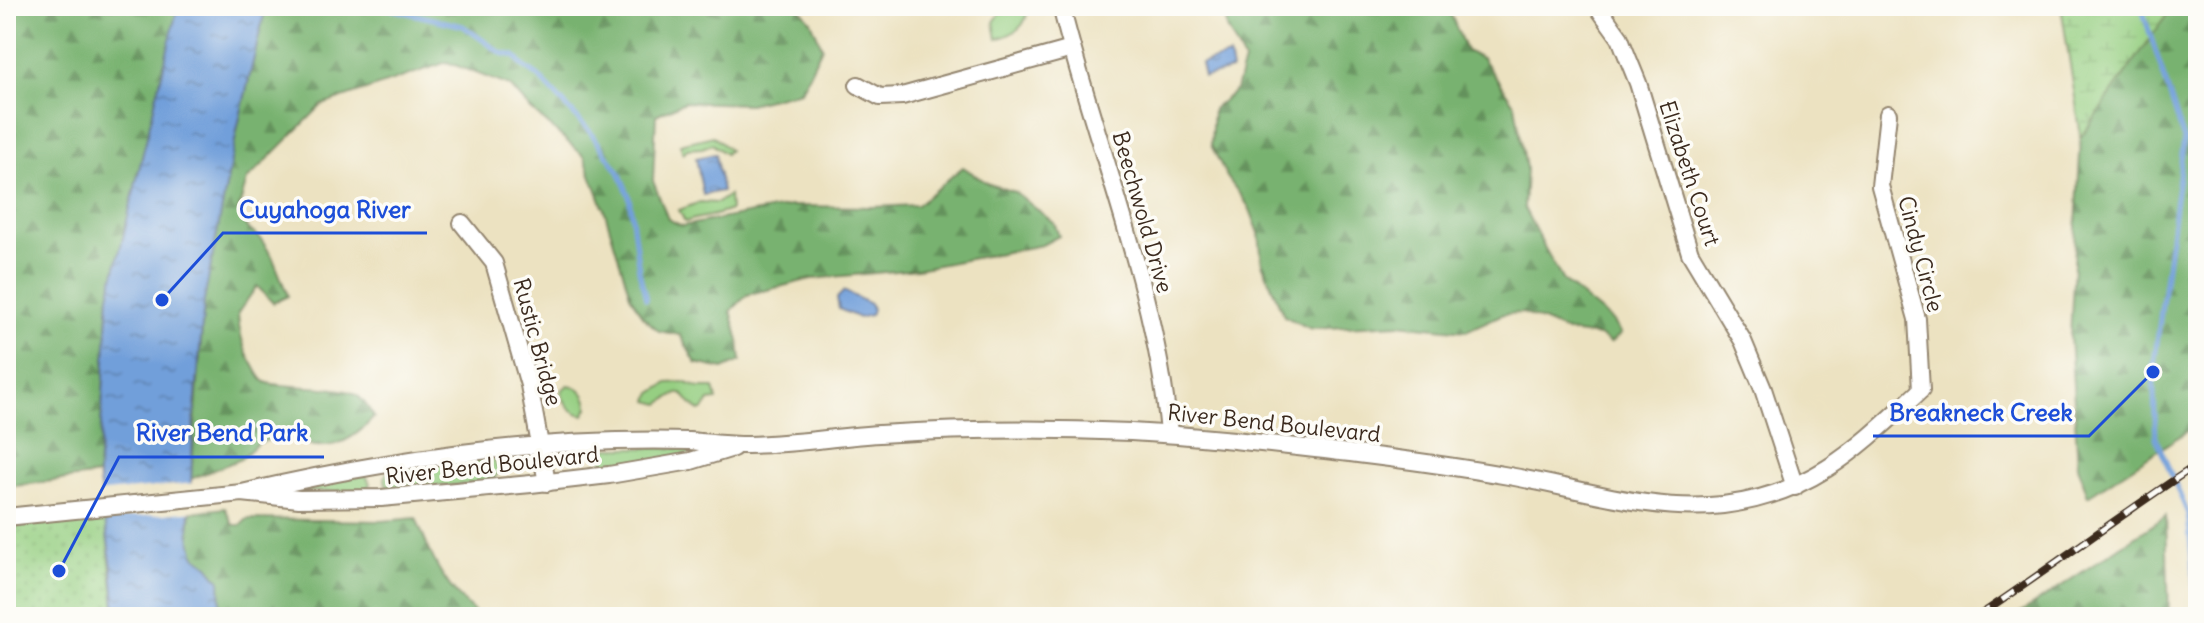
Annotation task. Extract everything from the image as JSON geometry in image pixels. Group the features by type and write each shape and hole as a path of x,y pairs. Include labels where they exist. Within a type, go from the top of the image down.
{"street":[{"name":"Beechwold Drive","path":"1061,6 1145,299 1164,384 1169,433"},
{"name":"Elizabeth Court","path":"1597,6 1620,38 1638,83 1690,253 1743,341 1763,389 1795,487"},
{"path":"858,85 880,97 902,96 1072,49"},
{"name":"Cindy Circle","path":"1795,487 1848,455 1921,390 1917,319 1880,186 1888,114"},
{"name":"Rustic Bridge","path":"462,223 494,263 529,385 547,483"},
{"name":"River Bend Boulevard","path":"6,517 242,493 377,464 540,446 688,441 742,445 971,430 1169,433 1381,455 1671,505 1723,505 1795,487"},
{"name":"River Bend Boulevard","path":"242,493 299,499 381,498 547,483 691,461 742,445"}],"green space":[{"path":"6,6 178,8 109,296 98,475 6,487"},
{"path":"266,6 798,6 811,21 822,47 801,91 749,104 684,102 656,115 653,181 668,219 682,226 790,206 917,205 963,167 989,184 1015,192 1054,223 1059,236 1042,245 917,269 811,279 747,295 731,311 741,361 723,369 696,363 680,335 659,331 642,316 630,295 584,156 530,109 510,86 447,62 322,105 247,180 238,211 247,228 260,238 272,256 288,296 273,303 257,286 238,313 244,347 260,376 264,381 278,385 334,389 355,394 374,417 345,441 334,445 311,445 288,434 258,443 241,459 191,479 204,301 237,130"},
{"path":"1005,6 1027,6 1026,19 1014,32 997,39 994,22"},
{"path":"1225,6 1444,6 1449,10 1466,51 1482,58 1515,105 1526,168 1524,208 1543,245 1563,281 1612,321 1621,334 1610,343 1599,336 1568,332 1523,313 1503,314 1466,331 1398,324 1311,329 1284,316 1262,263 1259,233 1249,207 1227,177 1211,145 1213,109 1236,90 1244,61 1227,28"},
{"path":"2061,6 2173,6 2081,137"},
{"path":"2173,6 2198,6 2198,424 2088,496 2078,466 2070,336 2081,137"},
{"path":"713,136 729,150 725,154 712,144 687,149 683,154 680,144"},
{"path":"729,195 730,210 719,214 685,222 679,210 700,202 717,203"},
{"path":"684,382 699,388 714,388 717,400 709,401 700,411 681,394 660,404 649,401 651,394 668,383"},
{"path":"568,385 576,387 585,396 588,408 584,415 572,410 564,400 561,391"},
{"path":"607,448 691,449 689,454 610,467 601,458"},
{"path":"487,458 494,461 499,470 490,482 392,491 385,481 389,469"},
{"path":"366,475 370,484 365,491 297,492 296,485"},
{"path":"225,508 233,525 241,525 247,519 382,521 416,518 441,573 458,596 481,617 221,617 220,581 195,556 189,532 191,512"},
{"path":"2166,516 2169,617 2015,617"},
{"path":"105,517 116,617 6,617 6,528"}],"water":[{"path":"178,6 266,6 237,130 204,301 193,432 189,533 195,556 220,581 221,617 116,617 98,475 109,296"},
{"path":"1229,56 1232,70 1204,77 1201,64"},
{"path":"715,154 722,191 703,195 696,158"},
{"path":"844,291 870,304 870,315 859,318 839,309 837,298"}],"pier":[{"path":"195,483 195,511 102,520 96,493"}],"waterway":[{"path":"378,6 463,26 501,53 515,56 591,133 619,172 629,196 646,299"},
{"path":"2141,6 2184,139 2153,372 2156,438 2188,514 2197,617"}],"railway":[{"path":"1977,617 2198,464"}],"place":[{"name":"Cuyahoga River","path":"162,300"},
{"name":"Breakneck Creek","path":"2153,372"},
{"name":"River Bend Park","path":"59,571"}]}
